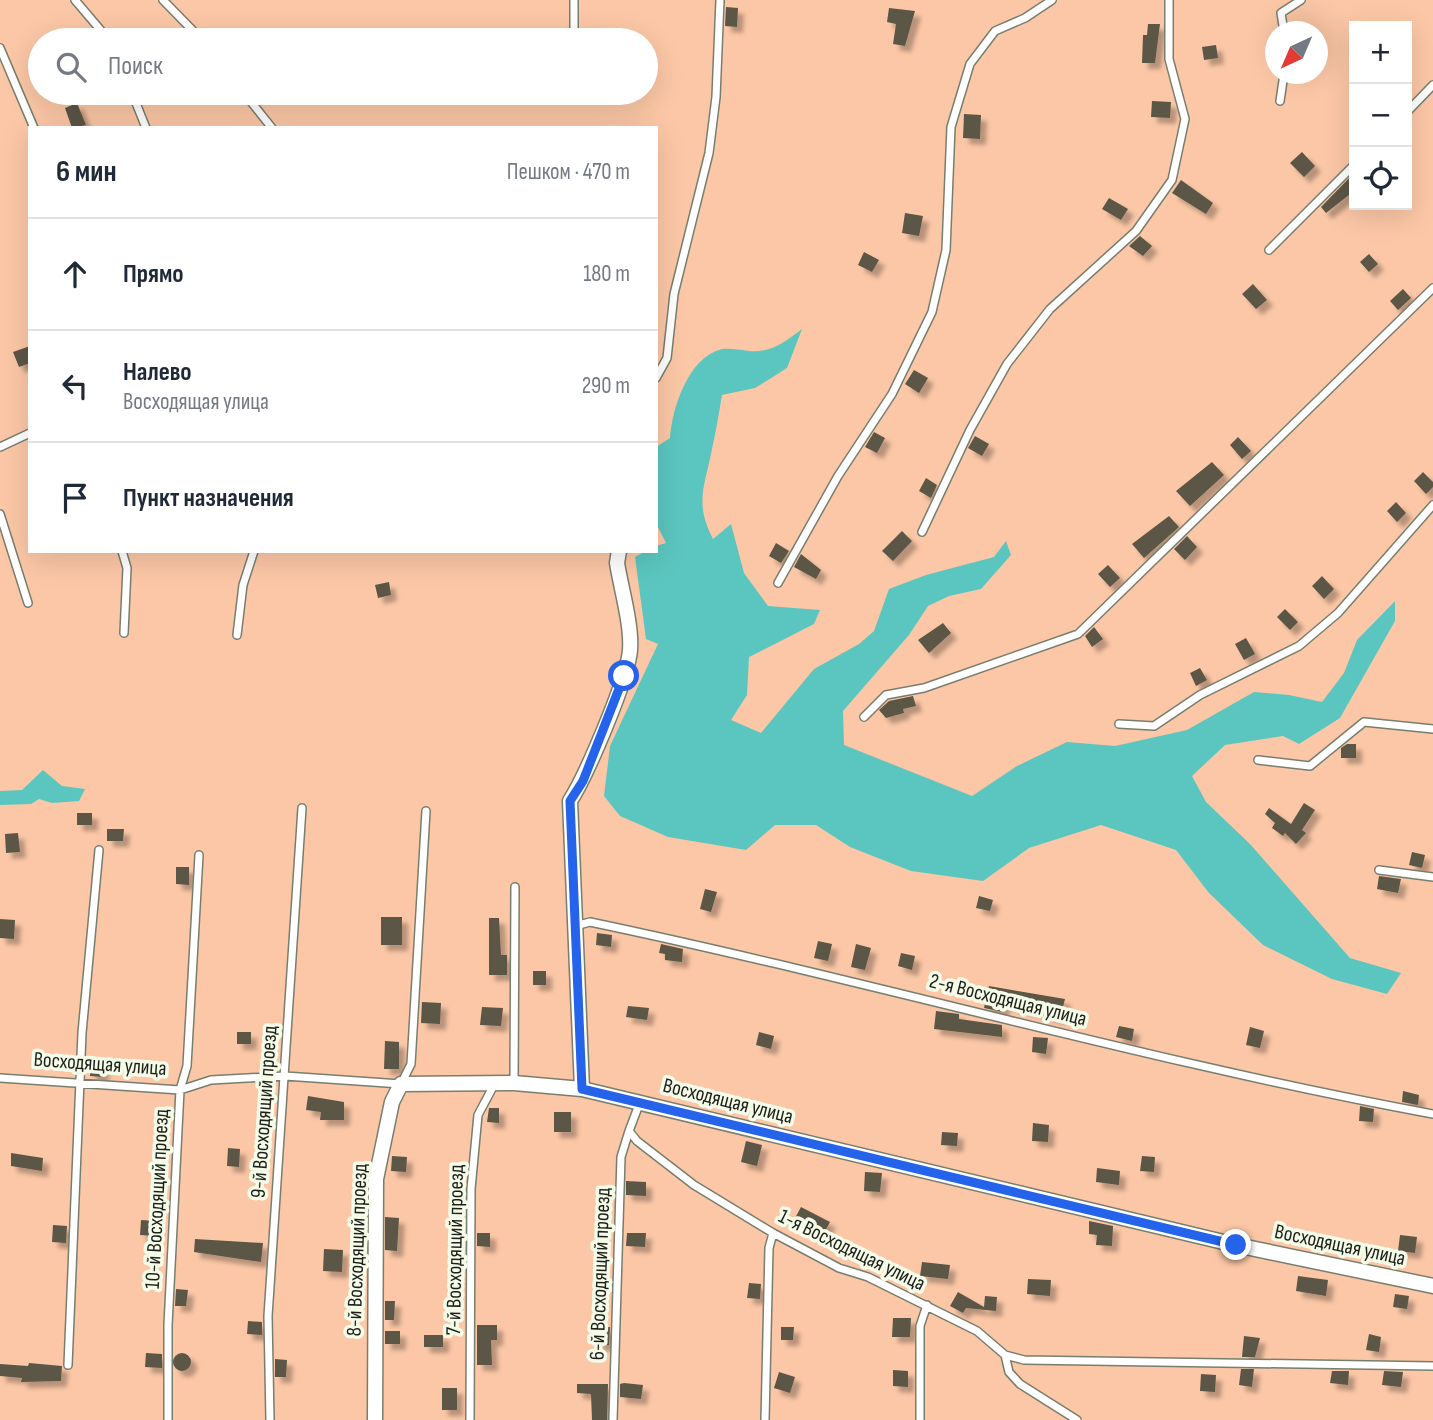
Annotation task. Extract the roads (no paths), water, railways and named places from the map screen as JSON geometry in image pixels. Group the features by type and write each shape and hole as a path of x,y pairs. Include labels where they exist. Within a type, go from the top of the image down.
{"street":[{"path":"582,1089 570,801 583,781 624,676 630,649 617,563 619,553"},
{"name":"Восходящая улица","path":"401,1084 514,1083 582,1089 1222,1241 1433,1286"},
{"name":"8-й Восходящий проезд","path":"375,1420 376,1179 392,1102 401,1084"}],"lane":[{"path":"75,0 99,28"},
{"path":"163,0 190,28"},
{"path":"574,0 574,28"},
{"path":"658,375 667,358 674,295 709,153 716,97 720,0"},
{"path":"778,583 838,476 892,394 933,312 946,250 951,127 971,64 995,31 1052,0"},
{"path":"922,532 970,430 1007,364 1050,309 1136,231 1172,180 1185,119 1169,59 1169,0"},
{"path":"1282,21 1281,13 1301,0"},
{"path":"0,48 33,126"},
{"path":"1280,101 1283,84"},
{"path":"1412,107 1433,85"},
{"path":"137,105 145,126"},
{"path":"254,105 270,126"},
{"path":"1269,250 1349,170"},
{"path":"864,717 886,695 924,688 1078,634 1433,288"},
{"path":"0,447 28,434"},
{"path":"1119,724 1154,726 1200,695 1299,646 1339,613 1433,505"},
{"path":"0,514 28,603"},
{"path":"123,553 127,568 124,634"},
{"path":"237,635 243,585 253,553"},
{"path":"1258,760 1310,766 1364,722 1433,729"},
{"name":"9-й Восходящий проезд","path":"270,1420 268,1316 302,808"},
{"path":"401,1084 411,1064 426,811"},
{"path":"68,1365 82,1083 82,1033 99,850"},
{"name":"10-й Восходящий проезд","path":"168,1420 168,1325 180,1090 187,1066 199,855"},
{"path":"1379,870 1433,877"},
{"path":"514,1083 515,887"},
{"name":"2-я Восходящая улица","path":"575,926 590,922 680,941 1200,1065 1433,1114"},
{"name":"Восходящая улица","path":"0,1078 180,1090 211,1080 285,1076 401,1084"},
{"name":"7-й Восходящий проезд","path":"470,1420 471,1189 478,1115 494,1084"},
{"path":"629,1131 640,1101"},
{"name":"1-я Восходящая улица","path":"629,1131 637,1141 694,1185 773,1233 839,1268 869,1277 977,1331 1005,1354 1009,1372 1020,1384 1077,1420"},
{"name":"6-й Восходящий проезд","path":"613,1420 621,1157 629,1131"},
{"path":"765,1420 768,1248 773,1233"},
{"path":"920,1420 920,1326 927,1305"},
{"path":"1005,1354 1024,1360 1433,1366"}],"water":[{"path":"802,329 787,368 755,388 722,395 702,504 713,539 731,524 744,573 768,606 820,610 814,624 749,657 747,695 731,720 761,733 814,669 859,644 874,631 889,589 926,575 994,557 1006,541 1011,555 981,589 949,596 928,606 909,635 843,711 844,745 972,796 1017,766 1067,742 1115,746 1187,730 1254,692 1289,695 1322,702 1344,673 1357,640 1395,601 1395,621 1340,718 1299,744 1283,736 1225,745 1192,776 1206,802 1250,844 1350,958 1401,973 1387,994 1332,979 1263,945 1209,893 1176,850 1101,825 1029,848 983,881 911,871 850,847 816,825 775,825 746,850 668,837 620,816 604,796 610,746 658,644 646,639 635,557 642,553 658,553 658,545 666,543 658,527 658,446 670,438 678,399 691,373 700,362 722,349 757,351 784,342"},
{"path":"43,770 62,786 85,789 79,801 52,803 39,799 31,804 0,805 0,791 22,790"}]}
